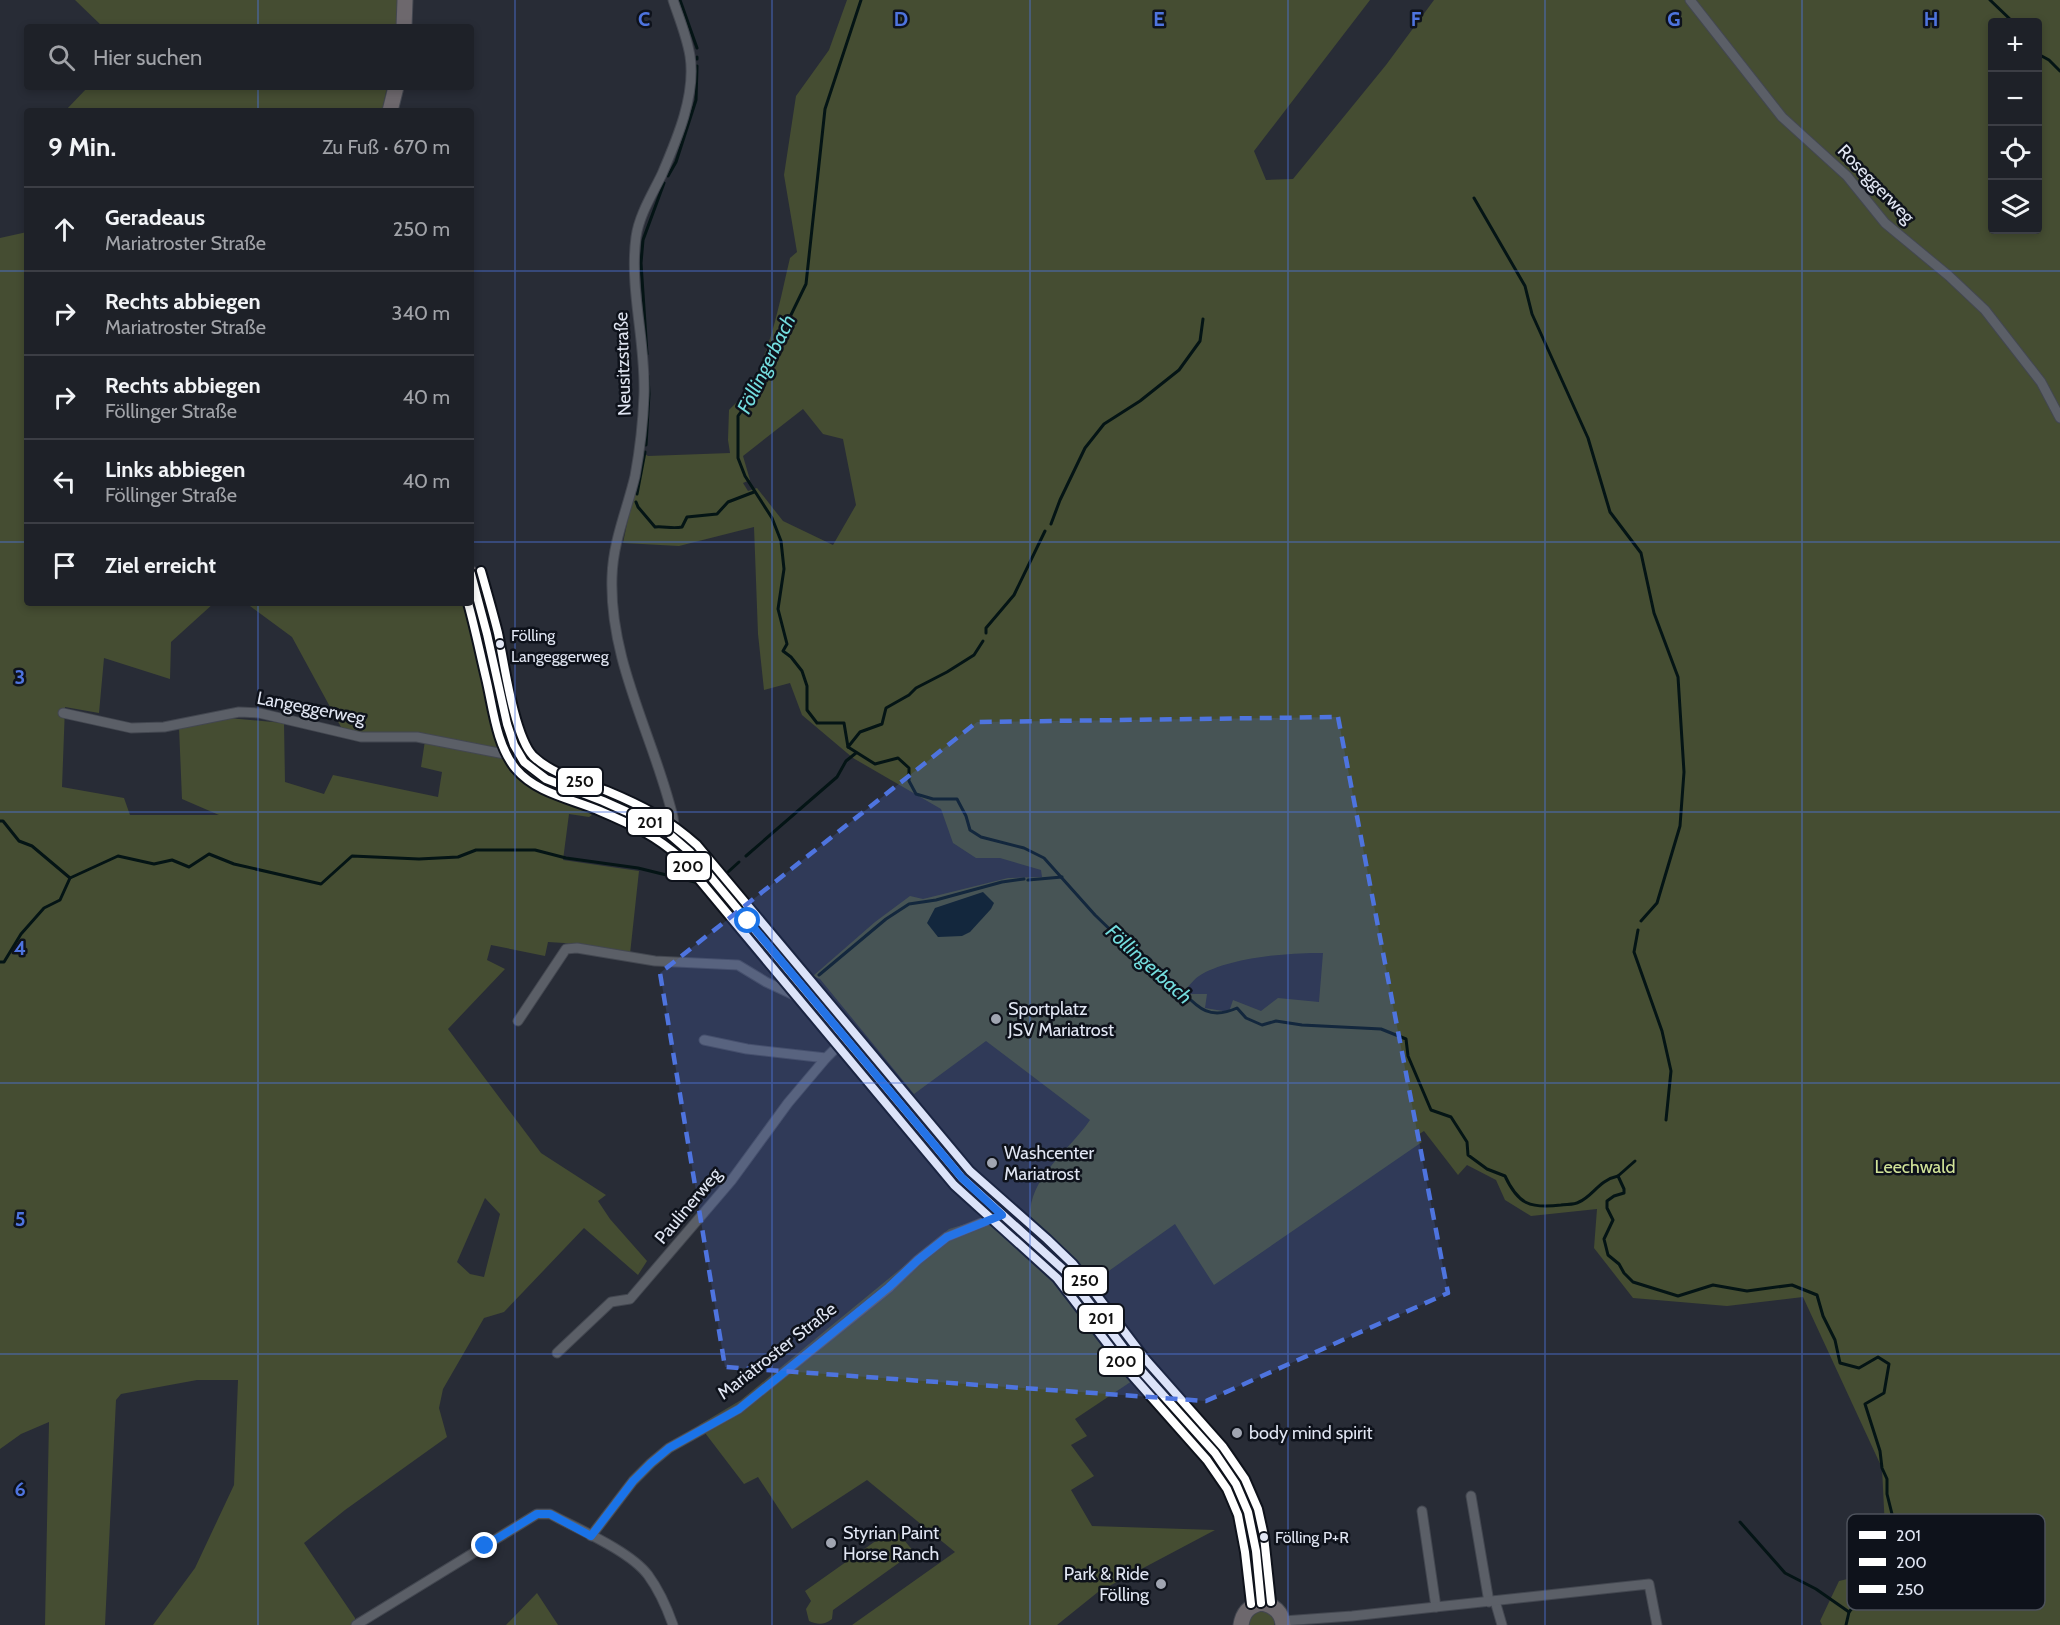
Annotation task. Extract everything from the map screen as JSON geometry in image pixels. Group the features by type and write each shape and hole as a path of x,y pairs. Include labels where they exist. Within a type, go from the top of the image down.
{"main road":[{"path":"404,24 405,0"},
{"path":"391,108 395,90"},
{"path":"474,585 507,724 518,754 527,766 546,779 629,812 668,833 690,852 962,1178 1052,1257 1080,1289 1149,1380 1204,1442 1235,1483 1244,1502 1254,1539 1261,1603"},
{"path":"1241,1625 1242,1617 1247,1610 1261,1603 1275,1608 1283,1623"}],"street":[{"name":"Neusitzstraße","path":"668,833 674,825 673,817 626,672 612,596 612,577 614,549 634,477 642,424 644,391 635,271 636,235 681,129 691,72 688,45 673,0"},
{"name":"Roseggerweg","path":"1690,0 1782,117 1847,176 1885,223 1949,276 1985,310 2041,382 2060,418"},
{"name":"Langeggerweg","path":"63,712 131,728 164,727 239,712 260,713 361,737 417,737 510,755 518,754"},
{"path":"518,1021 566,949 577,948 655,961 738,965 796,996 809,993"},
{"name":"Paulinerweg","path":"557,1353 611,1302 630,1299 731,1181 788,1102 846,1038"},
{"path":"704,1040 747,1049 826,1058"},
{"name":"Mariatroster Straße","path":"591,1536 633,1481 669,1448 739,1409 947,1237 1002,1215"},
{"path":"1471,1496 1492,1601 1502,1625"},
{"path":"1422,1511 1436,1607"},
{"path":"356,1625 537,1514 550,1514 623,1553 648,1575 665,1603 673,1625"},
{"path":"1283,1623 1352,1621 1436,1607 1649,1584 1657,1625"}],"highlighted area":[{"path":"1338,717 1448,1293 1206,1401 725,1367 660,973 977,722"}],"green space":[{"path":"75,0 399,0 397,24 100,24"},
{"name":"Leechwald","path":"847,0 1370,0 1254,151 1266,180 1293,179 1386,65 1434,0 2060,0 2060,1625 1822,1625 1820,1621 1839,1581 1847,1579 1847,1610 2045,1610 2045,1514 1884,1514 1882,1468 1803,1297 1727,1306 1633,1298 1594,1248 1597,1209 1531,1216 1505,1200 1496,1180 1467,1165 1458,1175 1424,1131 1416,1136 1422,1142 1214,1285 1175,1224 1089,1285 1067,1259 1030,1224 1030,1208 1041,1180 1090,1120 986,1041 914,1094 820,979 813,976 875,922 910,896 923,899 1008,878 1042,877 1041,870 1000,858 976,858 953,843 941,809 853,758 802,715 790,683 764,690 758,634 754,527 679,546 623,543 642,452 648,456 730,453 729,410 746,393 763,359 774,326 790,258 797,252 784,175 796,96 829,50","holes":["803,409 823,434 843,439 856,505 833,545 783,521 757,488 748,491 743,483 750,480 743,456","1323,953 1319,1002 1278,998 1261,1011 1233,1000 1229,1012 1205,1008 1207,994 1190,994 1186,989 1199,976 1226,965 1259,957"]},
{"path":"85,90 386,90 383,108 68,108"},
{"path":"24,233 24,606 211,606 171,642 170,679 104,658 99,713 65,707 62,787 124,798 130,815 219,815 182,799 179,727 228,718 284,723 285,782 324,794 333,775 438,797 442,772 421,767 426,734 372,733 341,727 292,637 250,606 469,606 473,608 509,769 531,786 573,803 592,815 589,817 569,814 563,860 639,871 630,954 548,942 545,956 491,945 487,960 505,969 448,1029 541,1153 606,1195 598,1201 610,1219 647,1261 638,1275 584,1228 504,1312 484,1318 443,1389 439,1408 447,1437 345,1510 304,1543 355,1618 355,1625 153,1625 195,1568 234,1485 238,1380 197,1380 121,1394 116,1400 105,1625 45,1625 49,1422 21,1434 0,1449 0,238","holes":["485,1198 500,1214 484,1277 470,1274 457,1262"]},
{"path":"988,1217 1033,1250 1135,1379 1075,1419 1087,1436 1071,1445 1094,1476 1071,1490 1092,1526 1215,1530 1098,1592 1057,1625 852,1625 955,1552 867,1480 792,1529 758,1477 744,1484 699,1425 741,1400 949,1229"},
{"path":"894,1528 914,1552 833,1610 832,1619 829,1621 821,1624 809,1621 806,1609 811,1601 805,1591"},
{"path":"537,1593 558,1625 506,1625"},
{"path":"1257,1609 1274,1614 1274,1625 1246,1625"}],"shaded area":[{"path":"983,892 994,903 970,932 962,936 938,937 927,923 935,908"}],"waterway":[{"path":"680,0 697,48"},
{"name":"Föllingerbach","path":"861,0 825,109 806,284 750,399 738,416 738,458 745,476 772,518 781,541 784,569 778,609 787,644 783,651 802,671 807,686 807,710 817,723 844,723 848,747 875,764 898,758 909,768 909,781 916,794 933,799 957,799 970,830 981,837 1024,848 1044,858 1095,915 1126,945 1150,959 1152,968 1169,979 1191,1001 1206,1011 1215,1013 1237,1008 1246,1018 1262,1025 1276,1021 1302,1025 1381,1029 1406,1039 1408,1056 1431,1110 1451,1117 1467,1142 1468,1155 1487,1169 1505,1176 1520,1199 1541,1206 1575,1204 1606,1181 1618,1176 1624,1193 1607,1201 1607,1208 1613,1220 1604,1239 1608,1255 1619,1264 1633,1282 1678,1296 1713,1285 1747,1291 1792,1285 1817,1295 1823,1316 1835,1340 1840,1363 1859,1368 1878,1357 1889,1364 1884,1393 1865,1404 1887,1479 1887,1494 1892,1514"},
{"path":"1990,0 2009,18"},
{"path":"2042,56 2060,71"},
{"path":"668,176 676,162 696,100 697,66"},
{"path":"647,354 641,263 643,240 664,183"},
{"path":"1474,198 1525,286 1532,314 1588,438 1610,512 1641,553 1654,613 1678,677 1684,772 1680,826 1657,903 1641,921"},
{"path":"1051,524 1085,448 1104,424 1140,401 1179,370 1200,341 1203,319"},
{"path":"646,445 648,376"},
{"path":"637,494 645,452"},
{"path":"636,502 655,527 678,528 682,527 687,517 717,514 728,502 754,492"},
{"path":"986,633 986,628 1014,595 1045,531"},
{"path":"848,747 860,732 882,724 886,708 974,655 983,641"},
{"path":"746,856 837,777 846,761 856,753"},
{"path":"0,821 3,821 19,841 32,846 70,878"},
{"path":"0,962 4,962 21,934 44,908 60,900 70,878 118,856 154,864 172,860 189,867 209,854 234,864 321,884 352,856 419,859 458,857 476,850 535,850 566,858 638,868 707,885"},
{"path":"728,872 739,862"},
{"path":"1028,880 1062,877"},
{"path":"819,975 886,919 909,904 936,900 1002,882 1024,879"},
{"path":"1638,930 1634,952 1662,1031 1671,1071 1666,1120"},
{"path":"1618,1176 1635,1161"},
{"path":"1740,1522 1785,1573 1816,1589 1849,1612"},
{"name":"Föllingerbach","path":"1846,1625 1851,1610"}],"transit line":[{"name":"250","path":"481,571 498,633 515,716 526,746 533,756 559,773 644,808 665,820 697,845 970,1171 1073,1264 1146,1360 1223,1447 1245,1479 1258,1509 1264,1536 1271,1602"},
{"name":"201","path":"474,585 507,724 514,745 524,762 546,779 652,823 690,852 962,1178 1065,1271 1138,1367 1215,1453 1236,1484 1248,1512 1256,1551 1261,1603"},
{"name":"200","path":"469,606 496,725 504,749 516,769 544,790 600,811 644,832 682,859 954,1185 1057,1278 1130,1373 1207,1460 1227,1489 1238,1515 1251,1604"}],"place":[{"name":"Fölling Langeggerweg","path":"500,644"},
{"name":"Sportplatz JSV Mariatrost","path":"996,1019"},
{"name":"Washcenter Mariatrost","path":"992,1163"},
{"name":"body mind spirit","path":"1237,1433"},
{"name":"Fölling P+R","path":"1264,1537"},
{"name":"Styrian Paint Horse Ranch","path":"831,1543"},
{"name":"Park & Ride Fölling","path":"1161,1584"}],"route":[{"path":"485,1546 537,1514 550,1514 591,1536 633,1481 669,1448 739,1409 947,1237 1002,1215 962,1178 748,921"}]}
